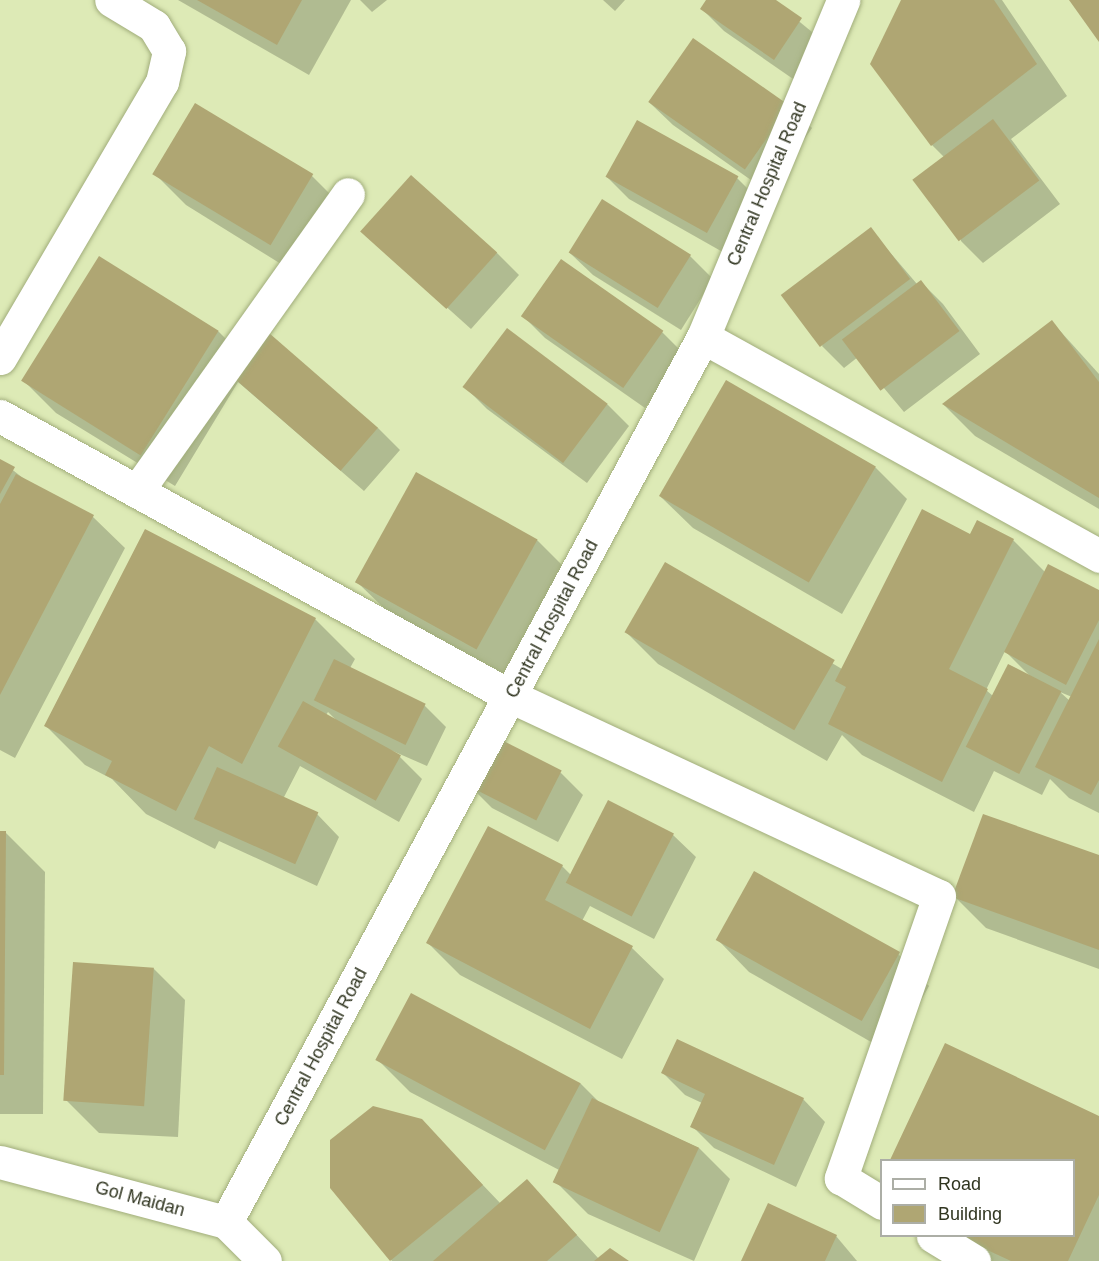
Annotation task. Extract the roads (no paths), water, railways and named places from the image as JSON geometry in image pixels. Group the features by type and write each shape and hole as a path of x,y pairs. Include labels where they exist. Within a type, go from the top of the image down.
{"street":[{"path":"0,358 162,82 170,51 154,26 111,0"},
{"name":"Central Hospital Road","path":"226,1222 703,337 843,0"},
{"path":"137,491 348,194"},
{"path":"703,337 1099,556"},
{"path":"0,416 510,696 939,896 841,1178 880,1202"},
{"name":"Gol Maidan","path":"0,1162 226,1222"},
{"path":"226,1222 265,1261"},
{"path":"935,1237 974,1261"}]}
